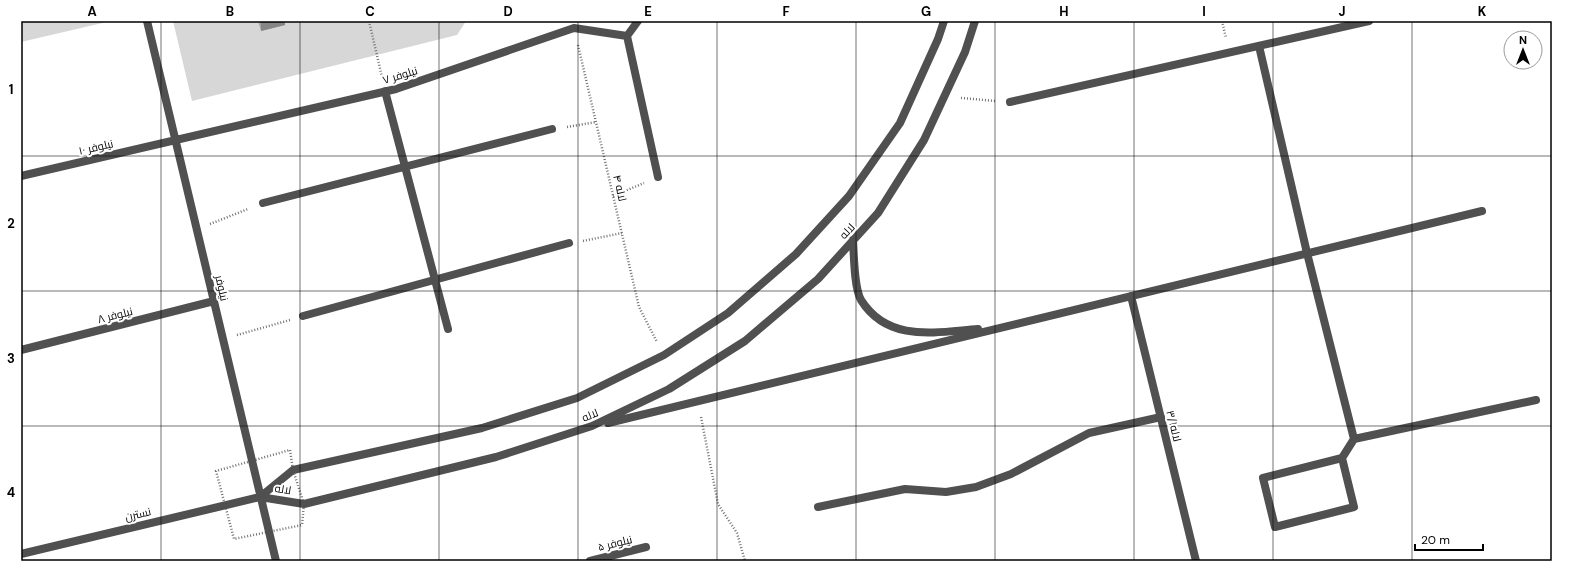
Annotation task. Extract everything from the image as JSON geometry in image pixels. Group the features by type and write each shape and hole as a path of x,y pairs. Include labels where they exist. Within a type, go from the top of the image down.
{"street":[{"name":"نیلوفر","path":"147,21 276,561"},
{"path":"638,21 627,36 658,177"},
{"name":"لاله","path":"260,497 293,470 482,428 577,398 664,355 728,313 796,254 849,196 900,123 938,39 944,21"},
{"name":"لاله","path":"260,497 304,504 496,457 592,426 670,389 745,341 818,279 878,213 924,140 965,52 975,21"},
{"path":"1010,102 1369,21"},
{"name":"نیلوفر ۷","path":"176,140 385,92 574,28 627,36"},
{"path":"1259,46 1307,253 1354,439"},
{"path":"385,92 448,329"},
{"path":"263,203 552,130"},
{"name":"نیلوفر ۱۰","path":"21,176 176,140"},
{"path":"592,426 1482,211"},
{"path":"853,240 856,278 861,300 883,324 916,333 1001,327"},
{"path":"303,316 569,243"},
{"name":"لاله۳/۱","path":"1132,296 1196,561"},
{"name":"نیلوفر ۸","path":"21,350 214,301"},
{"path":"1342,458 1354,507 1276,527 1263,478 1342,458 1354,439 1536,400"},
{"path":"818,507 905,489 946,492 976,487 1011,474 1090,433 1161,417"},
{"name":"نسترن","path":"21,554 260,497"},
{"name":"نیلوفر ۵","path":"590,561 646,546"}],"path":[{"path":"369,21 385,92"},
{"name":"لاله ۴","path":"574,28 639,307 664,355"},
{"path":"944,97 1010,102"},
{"path":"552,130 596,122"},
{"path":"613,196 658,177"},
{"path":"197,229 263,203"},
{"path":"569,243 622,233"},
{"path":"223,340 303,316"},
{"path":"697,401 718,504 738,533 745,561"}],"shaded area":[{"path":"21,21 111,21 21,42"},
{"path":"173,21 466,21 457,35 192,101"}]}
